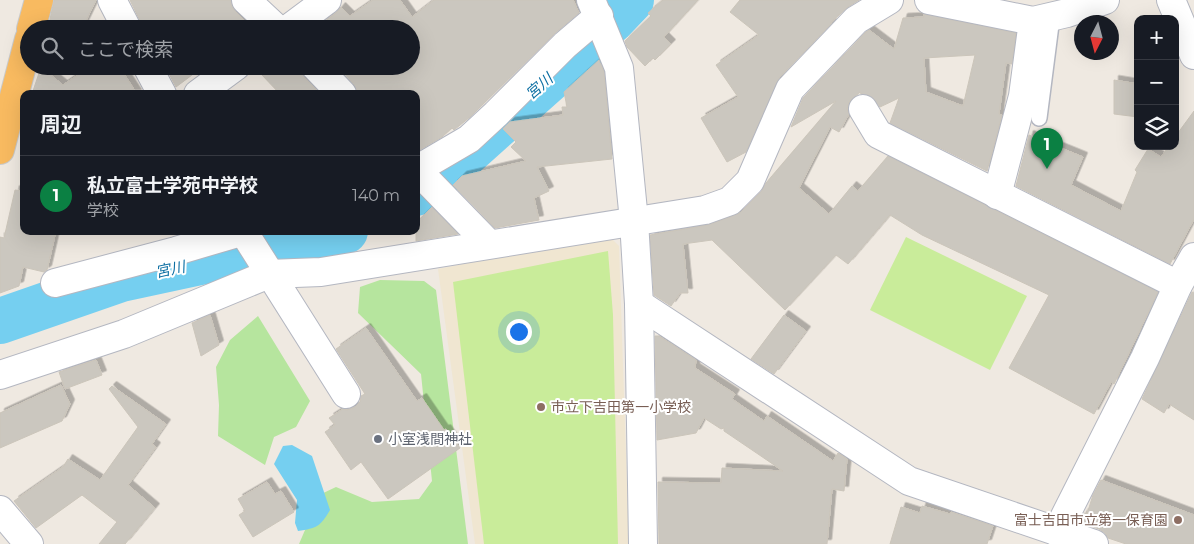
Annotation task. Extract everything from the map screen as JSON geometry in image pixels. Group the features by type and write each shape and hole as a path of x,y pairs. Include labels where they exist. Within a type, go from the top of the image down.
{"highway":[{"path":"34,20 39,0"},
{"path":"0,150 20,73"}],"street":[{"path":"112,0 122,20"},
{"path":"246,0 267,20"},
{"path":"300,20 327,0"},
{"path":"0,375 124,334 269,274 321,272 705,210 730,201 750,181 790,90 856,20 889,0"},
{"path":"928,0 1042,19 1105,0"},
{"path":"1171,0 1194,55"},
{"path":"420,168 469,139 565,45 595,8 619,68 634,220 638,304 643,544"},
{"path":"998,195 1042,19"},
{"path":"152,75 160,90"},
{"path":"203,90 224,75"},
{"path":"324,75 338,90"},
{"path":"863,109 878,134 1178,285"},
{"path":"420,174 489,244"},
{"path":"55,283 232,235"},
{"path":"245,235 346,394"},
{"path":"1057,532 1145,358 1178,285 1194,258"},
{"path":"638,304 909,481 1094,544"},
{"path":"0,510 29,544"}],"lane":[{"path":"1039,118 1042,19"}],"shaded area":[{"name":"市立下吉田第一小学校","path":"608,235 619,246 629,544 475,544 438,269"}],"green space":[{"path":"906,237 1027,296 990,370 870,310"},
{"name":"市立下吉田第一小学校","path":"608,251 613,315 618,544 484,544 453,282"},
{"path":"380,280 424,281 436,290 468,544 299,544 308,523 298,505 336,487 372,502 419,499 432,481 421,374 358,313 360,287"},
{"path":"258,316 310,401 296,427 274,437 265,465 218,436 219,405 216,367 230,340"}],"water":[{"path":"292,445 312,456 330,510 317,526 298,531 295,523 297,500 274,464 283,446"}],"building":[{"path":"54,0 96,0 86,20 50,20"},
{"path":"130,0 231,0 231,5 244,20 140,20"},
{"path":"373,0 400,0 412,17 434,0 573,0 579,13 554,34 470,117 454,130 452,128 442,137 420,150 420,90 356,90 353,83 345,75 420,75 420,20 327,20 341,7 350,16"},
{"path":"663,0 698,0 664,37 671,44 655,60 653,58 645,66 627,47 625,41 651,16 648,13"},
{"path":"740,0 859,0 830,23 832,23 779,78 746,152 727,162 701,118 738,97 716,65 759,35 730,12"},
{"path":"924,14 1016,33 1012,64 1006,63 999,114 1002,115 987,171 890,123 899,98 880,107 871,96 861,94 860,92 849,102 847,109 849,114 839,132 830,127 799,188 829,214 852,186 858,191 888,156 1158,292 1114,384 1111,382 1094,414 1009,368 1049,295 922,235 890,215 848,264 836,255 785,310 712,240 683,244 688,293 680,293 671,306 654,295 650,235 708,225 740,213 761,192 766,183 836,101 791,127 803,98 866,32 869,30 894,49 903,18 924,17","holes":["975,55 963,106 926,92 924,58"]},
{"path":"599,60 604,72 612,159 537,167 549,191 534,198 539,220 495,228 453,185 462,176 526,161 511,147 516,142 503,129 510,122 563,115 562,107 567,107 564,92"},
{"path":"38,75 51,75 63,85 78,75 125,75 134,90 33,90"},
{"path":"170,75 192,75 176,87"},
{"path":"262,75 303,75 316,90 276,90"},
{"path":"1114,80 1134,83 1134,116 1114,114"},
{"path":"1194,111 1194,219 1170,264 1016,186 1029,135 1083,157 1071,185 1121,211 1137,172 1135,170 1147,150 1161,157 1166,150 1179,150 1179,132"},
{"path":"15,190 20,191 20,235 55,235 47,270 44,272 23,267 19,286 0,293 0,237 4,238"},
{"path":"432,207 458,234 416,241 416,235 420,235 420,219"},
{"path":"1192,292 1194,293 1194,420 1169,404 1164,413 1142,399"},
{"path":"210,315 219,345 201,356 192,323"},
{"path":"784,315 806,331 774,374 751,359"},
{"path":"366,328 417,401 422,398 444,430 446,429 460,448 388,499 361,462 351,470 325,432 335,425 329,418 343,409 347,410 355,407 360,402 361,396 365,394 336,349"},
{"path":"655,336 659,336 696,360 695,368 735,394 732,399 764,421 767,416 833,461 838,453 847,459 844,491 832,489 827,544 659,544 658,482 721,483 722,468 783,471 724,431 724,428 721,429 704,418 696,433 657,440"},
{"path":"96,360 102,375 65,389 59,372"},
{"path":"61,385 70,404 62,421 0,448 0,413"},
{"path":"112,386 166,424 152,444 156,447 128,485 155,508 125,544 99,544 117,522 82,495 36,528 14,501 63,467 68,459 100,480 138,427 109,389"},
{"path":"1101,480 1194,515 1194,544 1126,544 1108,538 1099,529 1079,522 1084,513 1087,514 1093,495"},
{"path":"267,482 275,494 281,491 294,512 253,537 239,515 245,511 238,499"},
{"path":"922,506 950,514 951,512 993,526 987,544 890,544 901,507 920,513"}],"waterway":[{"name":"宮川","path":"611,21 631,0"},
{"name":"宮川","path":"420,190 464,155 595,38"},
{"name":"宮川","path":"0,321 121,279 326,235"}],"place":[{"name":"私立富士学苑中学校","path":"1047,169"},
{"name":"市立下吉田第一小学校","path":"541,407"},
{"name":"小室浅間神社","path":"378,439"},
{"name":"富士吉田市立第一保育園","path":"1178,520"}]}
